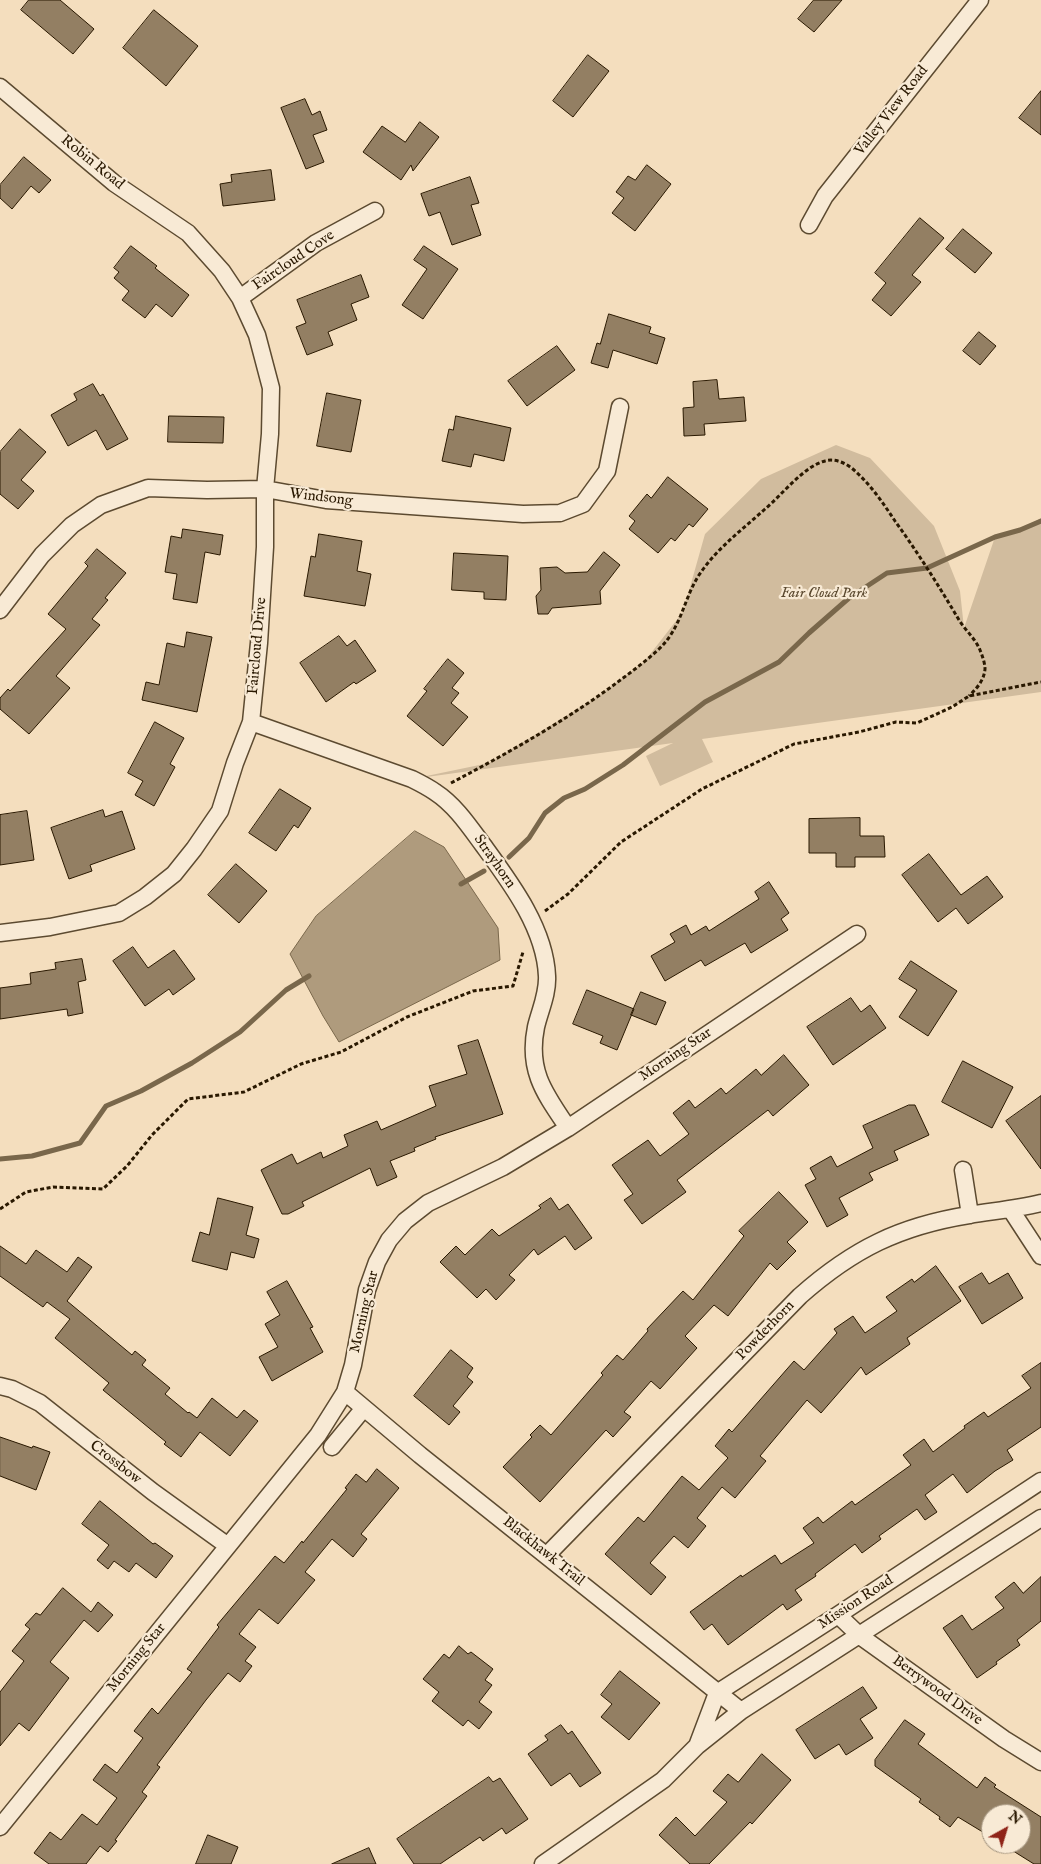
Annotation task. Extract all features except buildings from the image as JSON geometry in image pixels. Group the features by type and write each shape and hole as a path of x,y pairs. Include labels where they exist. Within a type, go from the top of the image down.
{"street":[{"name":"Valley View Road","path":"809,225 825,196 980,0"},
{"name":"Robin Road","path":"0,87 114,183 188,233"},
{"name":"Faircloud Cove","path":"240,298 316,243 375,211"},
{"name":"Faircloud Drive","path":"0,933 50,927 119,913 145,897 174,874 220,811 235,763 251,722 260,643 265,547 265,489 270,434 271,388 256,335 240,298 222,271 188,233"},
{"name":"Windsong","path":"0,610 42,555 72,525 101,504 148,488 265,489 326,500 523,514 560,513 583,504 607,471 620,407"},
{"name":"Strayhorn","path":"251,722 412,779 435,791 463,817 512,887 532,920 542,946 547,976 547,992 536,1026 534,1042 536,1071 543,1091 568,1128"},
{"name":"Morning Star","path":"0,1827 318,1435 345,1392 366,1290 377,1262 389,1240 405,1221 428,1203 503,1166 568,1128 856,934"},
{"path":"963,1170 970,1215"},
{"name":"Powderhorn","path":"547,1555 816,1282 837,1265 879,1240 923,1224 970,1215 1011,1210 1041,1203"},
{"path":"1011,1210 1041,1256"},
{"name":"Crossbow","path":"0,1386 12,1389 40,1403 152,1492 228,1546"},
{"name":"Blackhawk Trail","path":"345,1392 420,1455 742,1711"},
{"path":"332,1447 364,1408"},
{"name":"Mission Road","path":"697,1746 718,1693 1041,1481"},
{"name":"Mission Road","path":"543,1864 663,1780 697,1746 742,1711 1041,1518"},
{"name":"Berrywood Drive","path":"838,1615 860,1636 1004,1739 1041,1762"}],"path":[{"path":"435,791 524,744 594,699 644,662 661,646 676,627 689,594 700,574 731,537 766,509 811,467 822,461 832,459 842,462 852,468 877,495 927,568 964,629 972,636 979,648 985,668 983,678 978,686 969,696 952,707 917,723 896,722 859,732 794,744 702,789 621,842 568,894 532,920"},
{"path":"969,696 1041,682"},
{"path":"0,1209 26,1192 44,1188 103,1189 127,1166 152,1135 188,1099 244,1092 301,1064 341,1052 407,1016 473,991 513,986 523,952"}],"green space":[{"name":"Fair Cloud Park","path":"836,445 870,458 934,526 960,591 964,628 995,537 1020,530 1041,518 1041,692 702,739 713,762 660,786 646,756 673,743 412,779 489,763 594,699 644,662 683,612 705,534 761,479"}],"shaded area":[{"path":"415,831 444,847 498,928 500,960 339,1042 290,954 316,916"}],"waterway":[{"path":"509,857 529,838 545,813 564,798 585,789 623,765 705,702 779,662 849,598 887,573 927,568 995,537 1020,530 1041,521"},
{"path":"461,884 484,871"},
{"path":"0,1159 32,1156 80,1143 106,1106 141,1091 192,1063 240,1032 286,990 309,976"}]}
